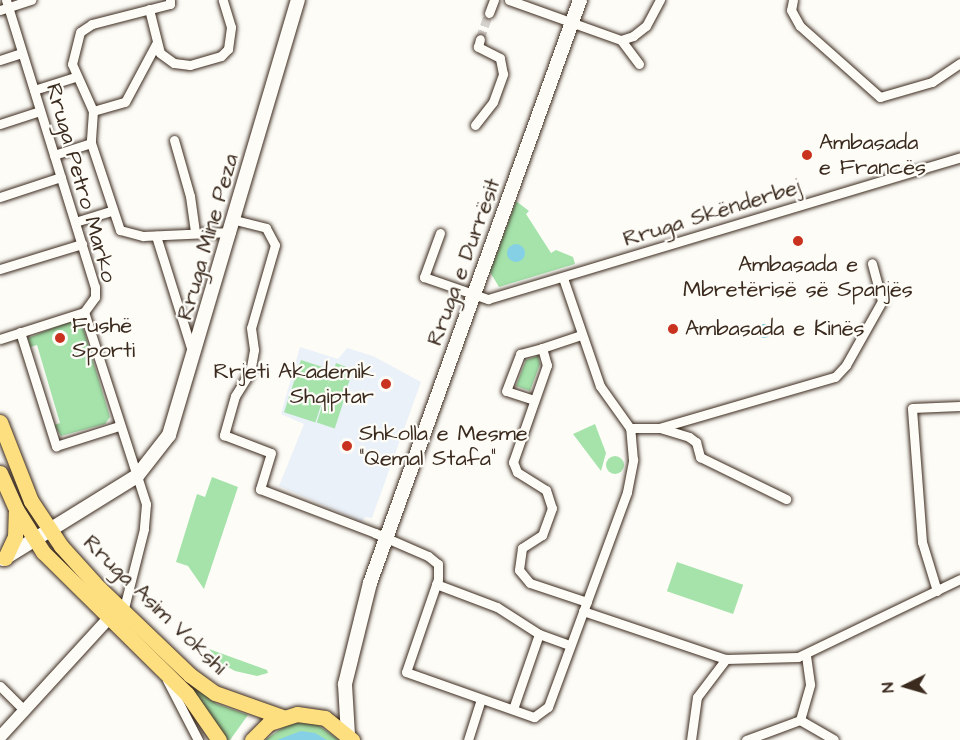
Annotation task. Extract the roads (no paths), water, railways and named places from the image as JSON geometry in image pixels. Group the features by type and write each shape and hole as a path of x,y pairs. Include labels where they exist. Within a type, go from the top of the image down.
{"main road":[{"name":"Rruga Mine Peza","path":"2,559 51,531 137,476 169,435 194,359 298,0"},
{"name":"Rruga e Durrësit","path":"350,737 344,693 348,665 387,538 580,0"},
{"name":"Rruga Asim Vokshi","path":"0,422 21,481 51,531 123,612 215,693 282,717"},
{"name":"Rruga Asim Vokshi","path":"0,473 16,509 35,540 108,618 187,694 219,740"},
{"path":"2,559 15,537 16,509"},
{"path":"252,740 269,723 282,717 318,716 350,737"}],"street":[{"path":"5,6 31,0"},
{"path":"170,0 170,4 92,24 80,32 71,54 75,77 93,111 91,143 116,223 126,234 156,236 233,226 266,228 274,252 251,328 253,357 224,430 228,438 270,453 260,489 387,538 433,559 439,572 406,672 534,717 543,713 585,607 627,492 633,460 630,428 607,399 581,335 563,278"},
{"path":"149,9 156,44 174,63 190,65 221,56 228,49 231,27 223,0"},
{"path":"489,13 494,0"},
{"path":"509,0 621,40 639,64"},
{"path":"621,40 633,36 646,26 660,0"},
{"path":"794,0 791,10 800,26 880,97 932,82 960,63"},
{"name":"Rruga Petro Marko","path":"5,6 82,244 95,297 84,312 118,426 137,476"},
{"path":"475,125 493,102 503,74 500,58 478,47 480,39"},
{"path":"93,111 125,102 156,44"},
{"path":"0,60 22,53"},
{"path":"34,90 75,77"},
{"path":"0,124 40,111"},
{"path":"174,140 190,196 195,232"},
{"path":"54,155 91,143"},
{"name":"Rruga Skënderbej","path":"474,296 488,299 563,278 960,157"},
{"path":"0,197 61,177"},
{"path":"75,222 111,211"},
{"path":"440,233 424,277 474,296"},
{"path":"156,236 194,359"},
{"path":"0,269 82,244"},
{"path":"630,428 659,428 825,381 842,372 882,301 872,262"},
{"path":"0,339 84,312"},
{"path":"20,332 56,446 118,426"},
{"path":"534,400 506,391 520,354 581,335"},
{"path":"542,348 546,364 513,462 517,472 546,490 552,508 542,535 522,548 519,570 530,583 585,607 726,659 806,655 960,579"},
{"path":"937,591 922,542 912,408 960,406"},
{"path":"659,428 689,437 696,442 700,457 786,499"},
{"path":"123,612 146,516 137,476"},
{"path":"436,584 480,600 539,634 570,645"},
{"path":"0,737 108,618"},
{"path":"513,709 539,634"},
{"path":"800,720 810,684 806,655"},
{"path":"691,740 697,697 726,659"},
{"path":"160,668 198,740"},
{"path":"0,686 24,710"},
{"path":"468,740 481,699"},
{"path":"746,740 800,720"},
{"path":"800,720 834,740"}],"water":[{"path":"516,244 522,247 525,253 522,259 516,262 510,259 507,253 510,247"},
{"path":"761,324 767,324 771,331 767,338 761,338 757,334 757,328"},
{"path":"301,731 315,733 327,740 277,740"}],"tunnel":[{"path":"480,39 489,13"}],"place":[{"name":"Ambasada e Francës","path":"807,155"},
{"name":"Ambasada e Mbretërisë së Spanjës","path":"798,241"},
{"name":"Ambasada e Kinës","path":"673,329"},
{"name":"Fushë Sporti","path":"60,338"},
{"name":"Rrjeti Akademik Shqiptar","path":"386,384"},
{"name":"Shkolla e Mesme \"Qemal Stafa\"","path":"347,446"}]}
